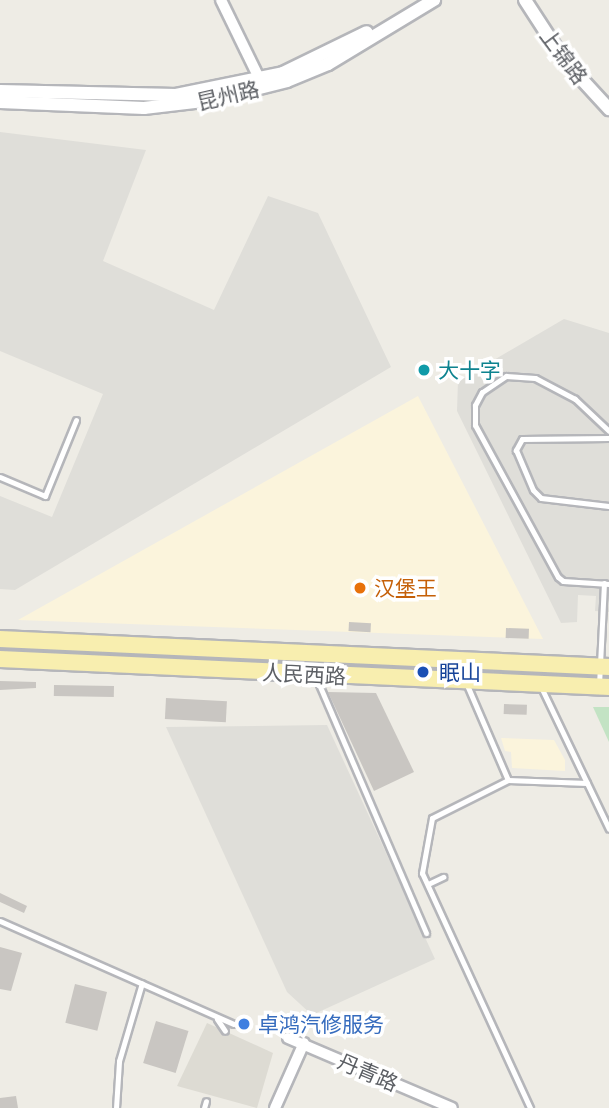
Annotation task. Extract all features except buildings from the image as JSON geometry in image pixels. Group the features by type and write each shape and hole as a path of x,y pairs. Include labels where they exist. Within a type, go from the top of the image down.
{"main road":[{"name":"人民西路","path":"0,639 604,667"},
{"name":"人民西路","path":"0,659 604,687"}],"street":[{"path":"221,0 259,78"},
{"name":"昆州路","path":"0,91 146,97 259,78 325,54 418,0"},
{"name":"昆州路","path":"0,102 144,108 212,100 287,81 328,64 434,0"},
{"name":"上锦路","path":"525,0 564,60 609,108"},
{"name":"丹青路","path":"288,1038 452,1108"},
{"path":"275,1108 304,1043"}],"lane":[{"path":"604,687 606,584 564,581 558,577 475,425 475,405 482,392 506,376 535,378 575,399 609,432"},
{"path":"0,477 45,496 76,420"},
{"path":"609,439 522,439 516,450 533,490 541,498 609,506"},
{"path":"315,675 426,933"},
{"path":"466,681 508,780"},
{"path":"540,684 609,829"},
{"path":"530,1108 422,873 432,818 508,780 586,783"},
{"path":"428,884 443,877"},
{"path":"0,921 233,1024"},
{"path":"116,1108 119,1061 142,983"},
{"path":"214,1016 225,1031"},
{"path":"204,1108 206,1101"}],"shaded area":[{"path":"0,132 146,150 103,261 214,310 268,196 318,213 391,367 15,590 0,589 0,496 52,517 103,394 0,351"},
{"path":"564,319 609,333 609,612 595,611 596,596 578,595 577,622 561,623 457,411 458,381"},
{"path":"418,396 543,639 18,620"},
{"path":"327,725 435,959 312,1015 287,992 166,727"},
{"path":"501,738 554,740 565,760 565,771 512,768 511,752 505,751"},
{"path":"207,1023 273,1053 257,1108 177,1086"}],"green space":[{"path":"593,707 609,707 609,742"}],"place":[{"name":"大十字","path":"424,370"},
{"name":"汉堡王","path":"360,588"},
{"name":"眠山","path":"423,672"},
{"name":"卓鸿汽修服务","path":"244,1024"}]}
